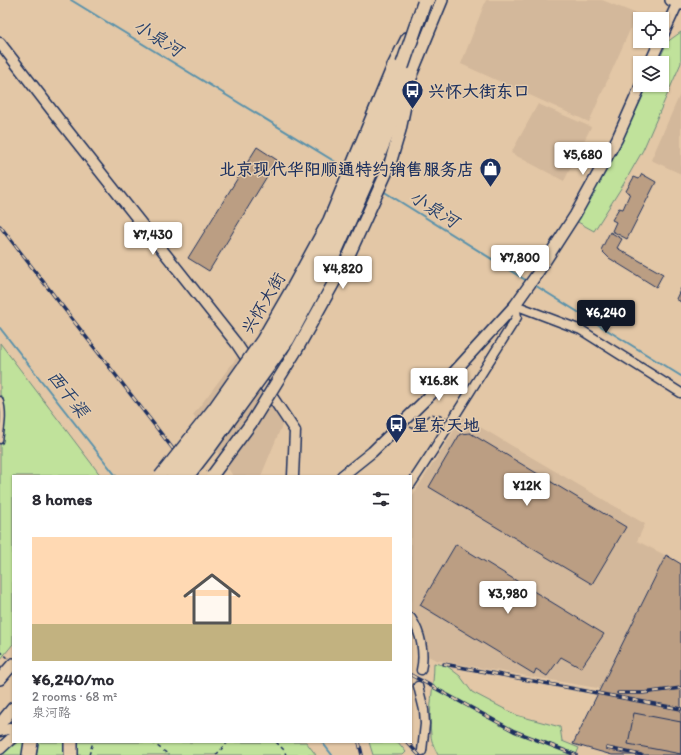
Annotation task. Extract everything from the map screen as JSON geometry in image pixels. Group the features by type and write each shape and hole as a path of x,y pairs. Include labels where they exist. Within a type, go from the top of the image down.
{"highway":[{"path":"174,475 209,430 276,337 324,250 396,84 425,2"},
{"path":"188,475 288,339 336,252 378,156 411,75"},
{"path":"29,755 30,743"},
{"path":"70,755 71,743"}],"main road":[{"path":"213,475 252,422 297,349 348,257 389,167 400,130 411,75 442,0"},
{"name":"兴怀大街","path":"161,475 214,408 262,340 291,290 329,220 393,66 425,2"},
{"path":"0,679 12,665"},
{"path":"0,724 12,709"}],"street":[{"path":"669,21 677,2"},
{"path":"0,43 236,343 294,431 293,475"},
{"path":"343,475 372,452 454,372 518,301 575,215 617,139 638,92"},
{"path":"518,301 581,330 681,393"},
{"path":"412,482 517,317 518,301"},
{"path":"412,620 421,641 423,659 421,670"},
{"path":"418,686 424,710 425,724 422,751"},
{"path":"0,731 12,728"},
{"path":"0,749 12,738"}],"lane":[{"path":"0,399 3,407 0,441"}],"path":[{"path":"401,424 414,429 430,414 454,418"},
{"path":"89,755 93,743"},
{"path":"153,743 170,755"},
{"path":"216,755 227,743"},
{"path":"277,743 284,750 286,755"}],"shaded area":[{"path":"486,0 602,0 633,12 633,23 589,122 461,64"},
{"path":"681,92 681,174 651,160"},
{"path":"538,104 591,127 564,181 511,153"},
{"path":"238,356 285,418 261,475 232,475 193,415"},
{"path":"463,417 645,524 637,541 665,555 603,689 436,660 428,656 424,635 412,615 412,496"}],"green space":[{"path":"681,32 681,63 669,90 669,56 661,56 664,48 669,48 669,41"},
{"path":"645,92 668,92 643,150 594,231 576,221 615,155"},
{"path":"0,343 100,475 12,475 12,645 0,660"},
{"path":"434,663 447,666 460,676 472,692 516,715 560,727 562,741 579,748 576,755 438,755 433,745 430,726"},
{"path":"17,743 307,743 316,755 0,755"},
{"path":"369,743 399,743 406,752 403,755 373,755"}],"building":[{"path":"257,147 277,160 209,271 188,258"},
{"path":"642,174 656,182 627,239 612,231 616,222 612,220 619,208 623,209 630,193 626,191 634,177 639,179"},
{"path":"610,232 622,239 617,248 663,274 656,287 609,258 601,250"},
{"path":"681,288 681,302 676,299"},
{"path":"470,433 626,527 592,584 429,487 460,434"},
{"path":"456,544 604,634 581,668 561,657 547,676 536,669 534,674 420,605"},
{"path":"666,555 681,564 681,755 612,755 573,744"},
{"path":"634,713 681,722 681,754 628,744"}],"waterway":[{"name":"小泉河","path":"71,0 347,169"},
{"name":"小泉河","path":"383,191 527,281"},
{"name":"小泉河","path":"533,284 681,376"},
{"name":"西干渠","path":"0,328 115,475"},
{"name":"西干渠","path":"323,743 332,755"}],"tunnel":[{"path":"418,686 421,670"}],"railway":[{"path":"0,226 193,475"},
{"path":"444,664 681,709"},
{"path":"412,676 514,731 576,755"},
{"path":"618,693 643,693 681,688"},
{"path":"359,743 362,755"},
{"path":"408,743 419,755"},
{"path":"607,748 641,755"}],"place":[{"name":"兴怀大街东口","path":"412,110"},
{"name":"北京现代华阳顺通特约销售服务店","path":"490,188"},
{"name":"星东天地","path":"396,444"}]}
